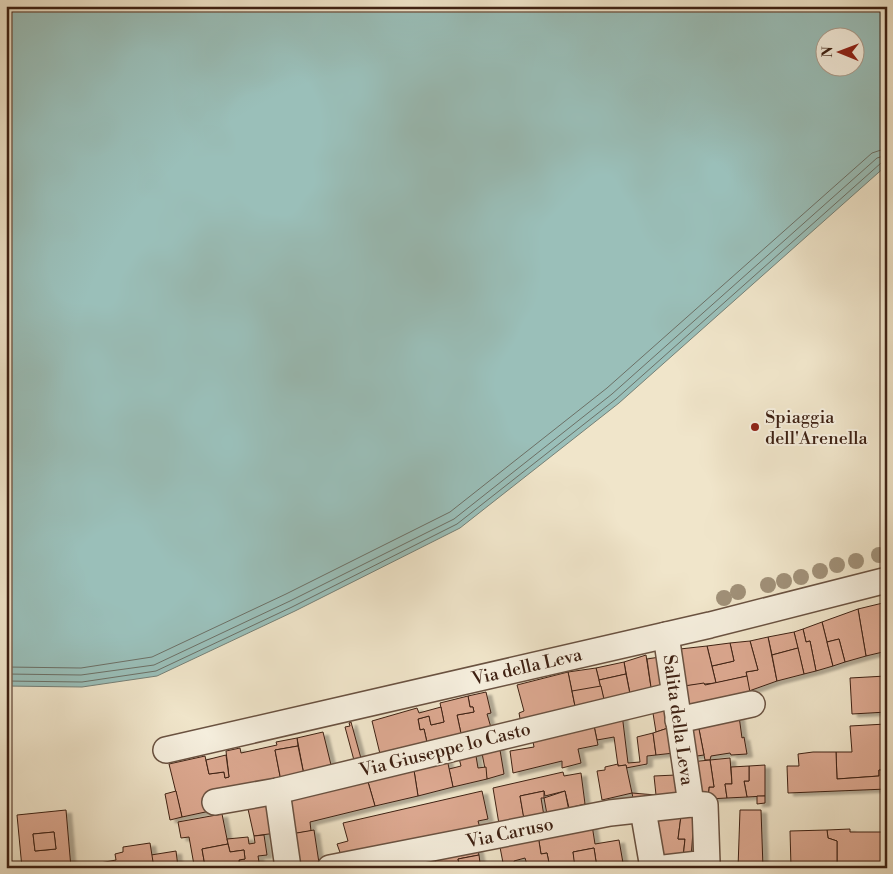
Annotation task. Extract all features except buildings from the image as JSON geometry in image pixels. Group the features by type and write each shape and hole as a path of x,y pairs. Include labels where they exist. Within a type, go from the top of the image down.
{"street":[{"name":"Via della Leva","path":"166,750 666,635 887,580"},
{"name":"Salita della Leva","path":"666,635 690,804"},
{"name":"Via Giuseppe lo Casto","path":"215,802 277,791 674,695"},
{"path":"678,720 752,704"},
{"path":"277,791 288,868"},
{"path":"664,868 707,862 705,805 690,804"},
{"name":"Via Caruso","path":"330,868 424,859 610,813 690,804"},
{"path":"643,810 653,868"}],"water":[{"path":"6,6 887,6 887,165 619,403 460,528 295,611 157,676 82,687 6,686"}],"place":[{"name":"Spiaggia dell'Arenella","path":"755,427"}]}
